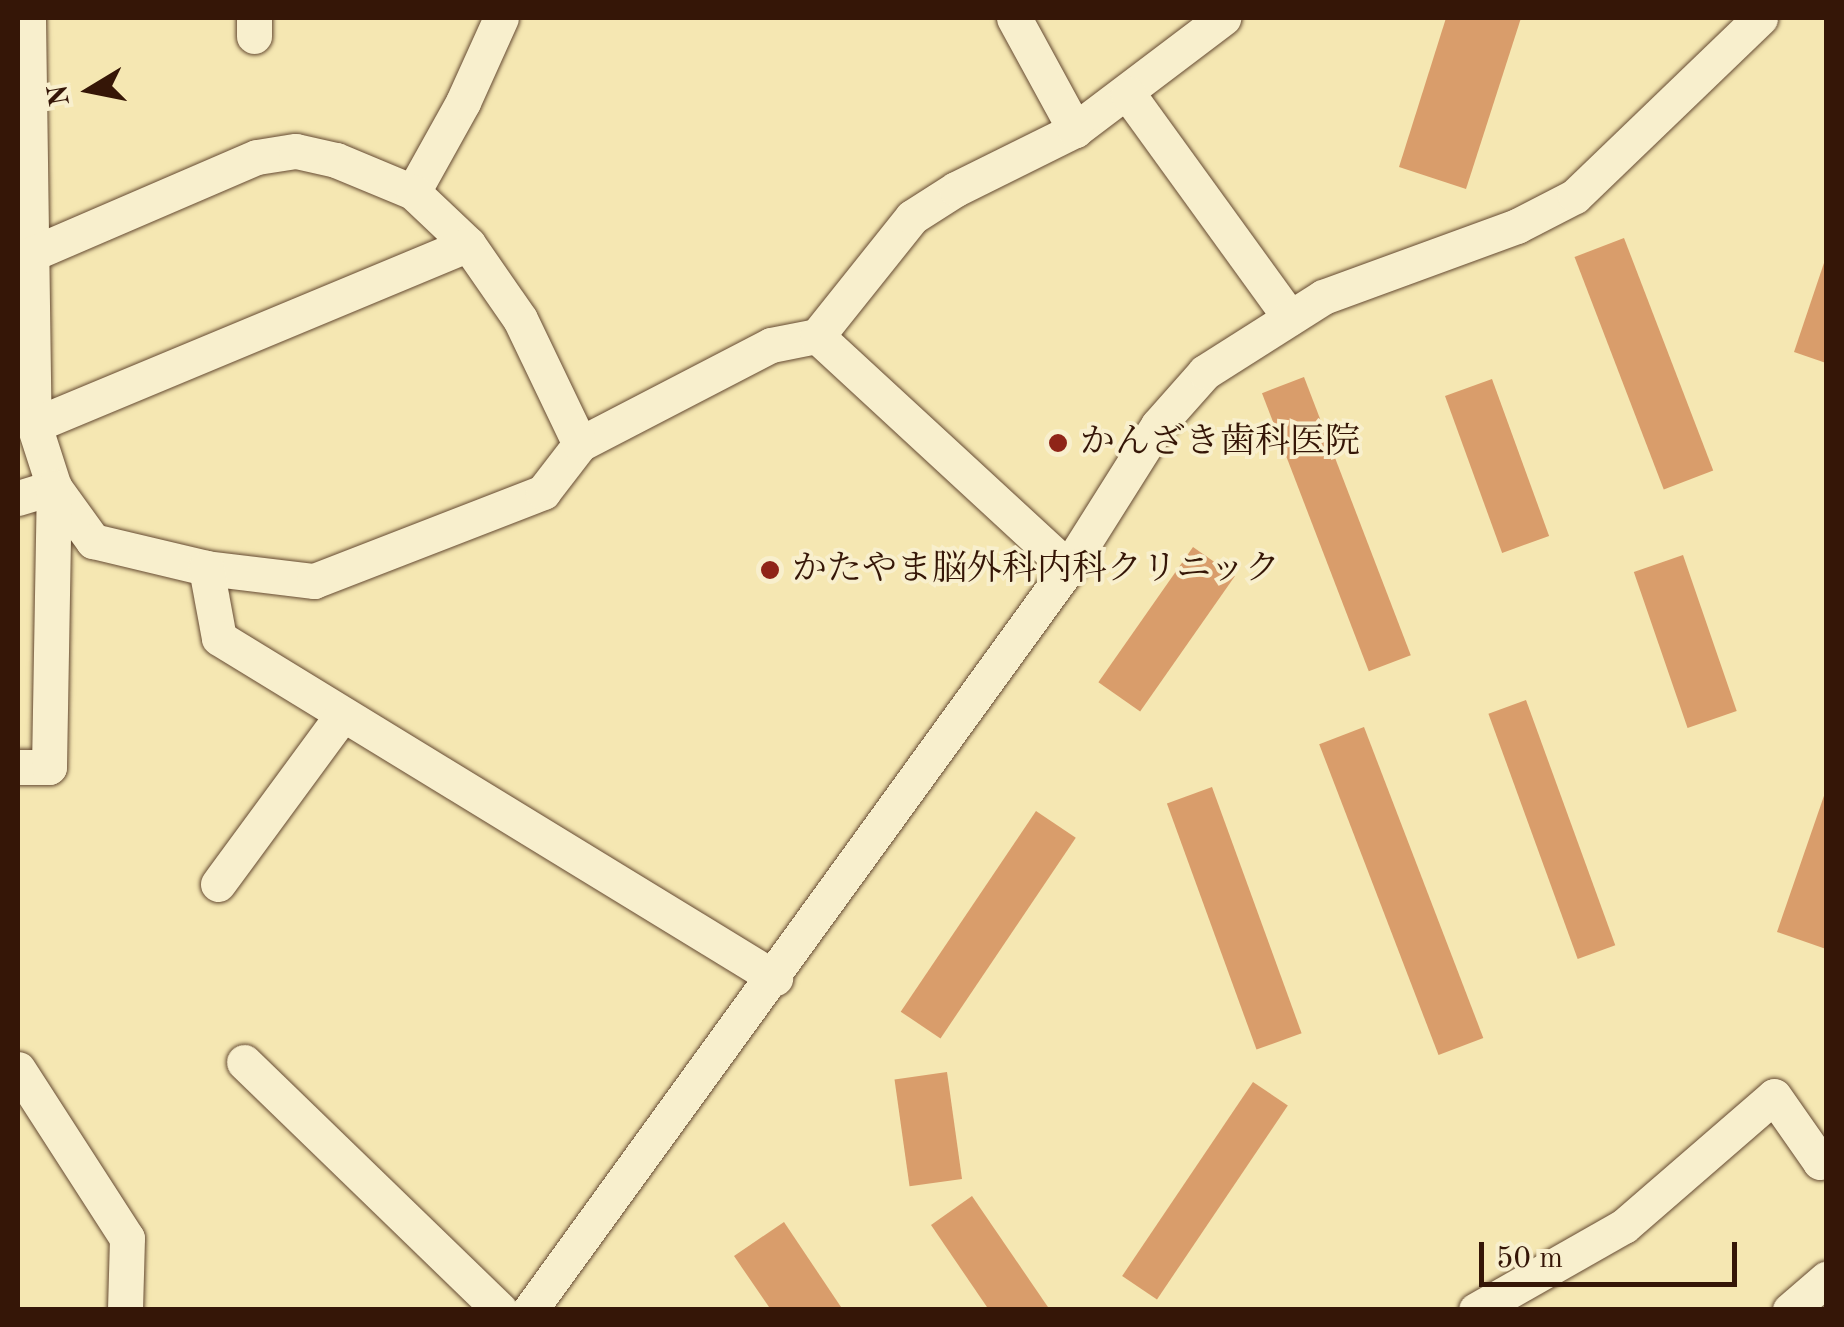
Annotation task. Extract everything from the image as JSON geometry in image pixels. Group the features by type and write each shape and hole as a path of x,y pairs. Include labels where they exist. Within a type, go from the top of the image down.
{"street":[{"path":"28,18 34,425 54,488 93,542 206,568 314,580 543,492 580,444 771,345 816,336 912,218 956,190 1075,130 1128,94 1223,18"},
{"path":"413,192 463,102 501,18"},
{"path":"1014,18 1075,130"},
{"path":"530,1310 775,978 1068,568 1158,425 1205,372 1323,297 1517,226 1575,196 1760,18"},
{"path":"1128,94 1290,318"},
{"path":"29,255 276,152 296,151 336,160 413,192 468,244 520,319 580,444"},
{"path":"34,425 468,244"},
{"path":"816,336 1068,568"},
{"path":"18,498 54,488"},
{"path":"18,767 49,767 54,488"},
{"path":"206,568 219,638 775,978"},
{"path":"218,884 342,715"},
{"path":"244,1062 500,1310"},
{"path":"18,1069 127,1238 125,1310"},
{"path":"1476,1310 1624,1226 1774,1096 1820,1162 1826,1154"},
{"path":"1790,1310 1826,1279"}],"building":[{"path":"1446,18 1521,18 1466,189 1399,167"},
{"path":"1624,238 1713,470 1664,489 1575,257"},
{"path":"1826,257 1826,363 1794,352"},
{"path":"1304,377 1411,655 1369,671 1262,393"},
{"path":"1492,379 1549,536 1502,553 1445,396"},
{"path":"1193,547 1235,576 1140,711 1098,682"},
{"path":"1683,555 1737,711 1688,728 1634,572"},
{"path":"1526,700 1615,945 1578,959 1488,714"},
{"path":"1364,727 1483,1038 1439,1055 1319,744"},
{"path":"1212,787 1302,1033 1257,1050 1167,803"},
{"path":"1826,790 1826,949 1777,932"},
{"path":"1036,811 1076,838 940,1038 901,1012"},
{"path":"947,1072 962,1179 910,1186 895,1079"},
{"path":"1253,1082 1288,1105 1157,1299 1122,1276"},
{"path":"972,1196 1050,1310 989,1310 931,1225"},
{"path":"784,1222 843,1310 771,1310 734,1256"}],"place":[{"name":"かんざき歯科医院","path":"1058,443"},
{"name":"かたやま脳外科内科クリニック","path":"770,570"}]}
